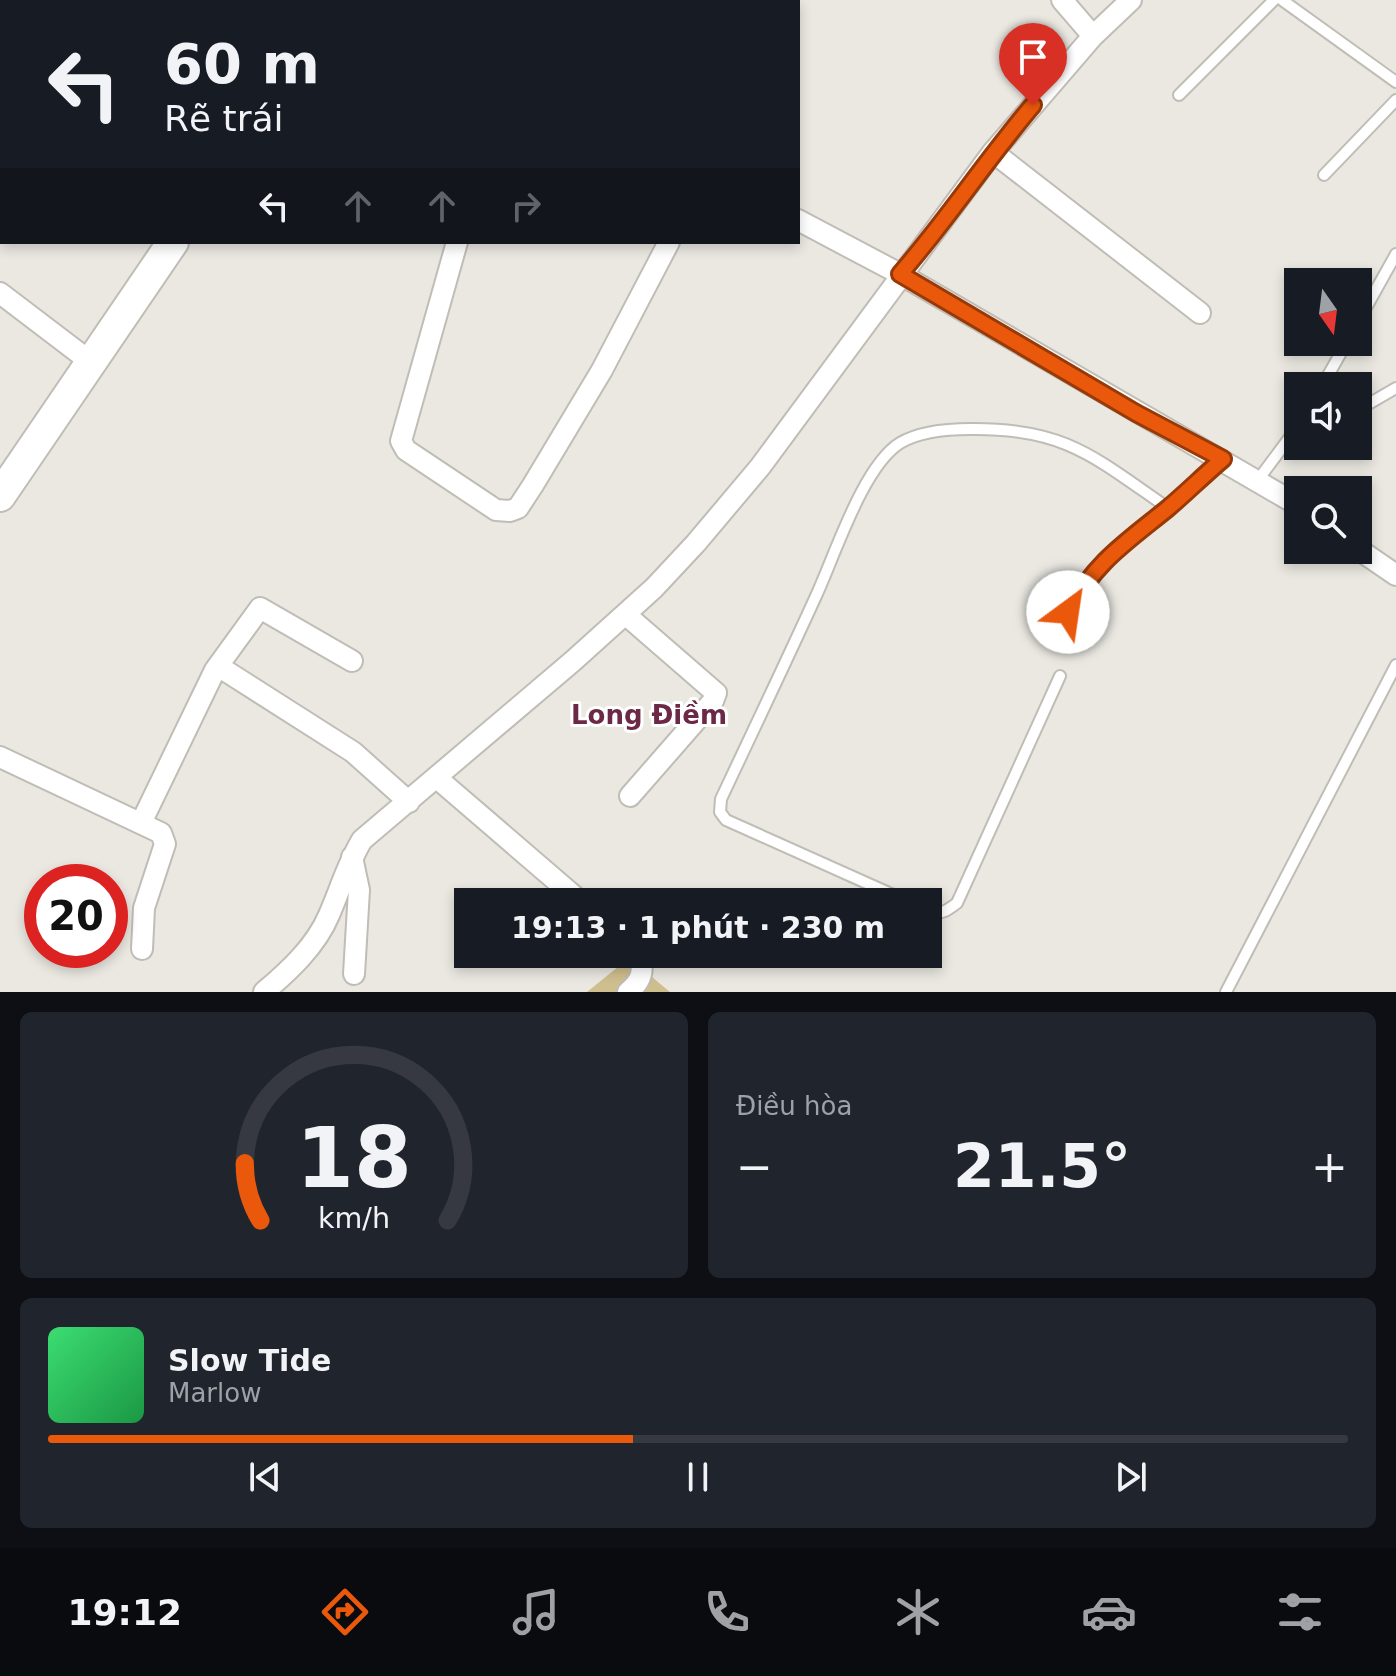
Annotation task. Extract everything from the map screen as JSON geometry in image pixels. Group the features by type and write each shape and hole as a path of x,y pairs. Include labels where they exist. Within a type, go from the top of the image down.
{"street":[{"path":"1062,0 1093,36"},
{"path":"264,992 311,947 328,917 362,840 438,779 625,614 696,543 760,467 900,274 940,229 993,152 1093,36 1131,0"},
{"path":"993,152 1200,313"},
{"path":"800,221 900,274 1284,496"},
{"path":"0,496 172,244"},
{"path":"456,244 401,441 406,450 496,510 510,511 518,508 602,370 668,244"},
{"path":"0,293 92,363"},
{"path":"1372,559 1396,575"},
{"path":"141,823 218,666 260,608 352,661"},
{"path":"625,614 716,693 713,701 630,796"},
{"path":"218,666 353,752 409,802"},
{"path":"0,757 161,833 165,844 144,908 142,949"},
{"path":"438,779 565,888"},
{"path":"352,857 359,890 354,974"},
{"path":"628,992 637,984 644,968"}],"lane":[{"path":"1179,95 1274,0"},
{"path":"1282,0 1396,82"},
{"path":"1324,175 1396,100"},
{"path":"1372,297 1396,254"},
{"path":"1372,402 1396,388"},
{"path":"878,888 726,820 720,812 721,799 872,476 894,448 926,434 954,429 1031,431 1060,439 1083,451 1168,508"},
{"path":"1258,480 1284,448"},
{"path":"1054,638 1082,586 1113,550 1168,508 1223,459"},
{"path":"1226,992 1396,665"},
{"path":"942,912 957,903 1060,676"}],"shaded area":[{"path":"617,968 641,968 670,992 587,992"}],"district":[{"name":"Long Điềm","path":"649,715"}],"route":[{"path":"1033,105 993,152 940,229 900,274 1136,413 1223,459 1168,508 1113,550 1082,586 1068,612"}]}
